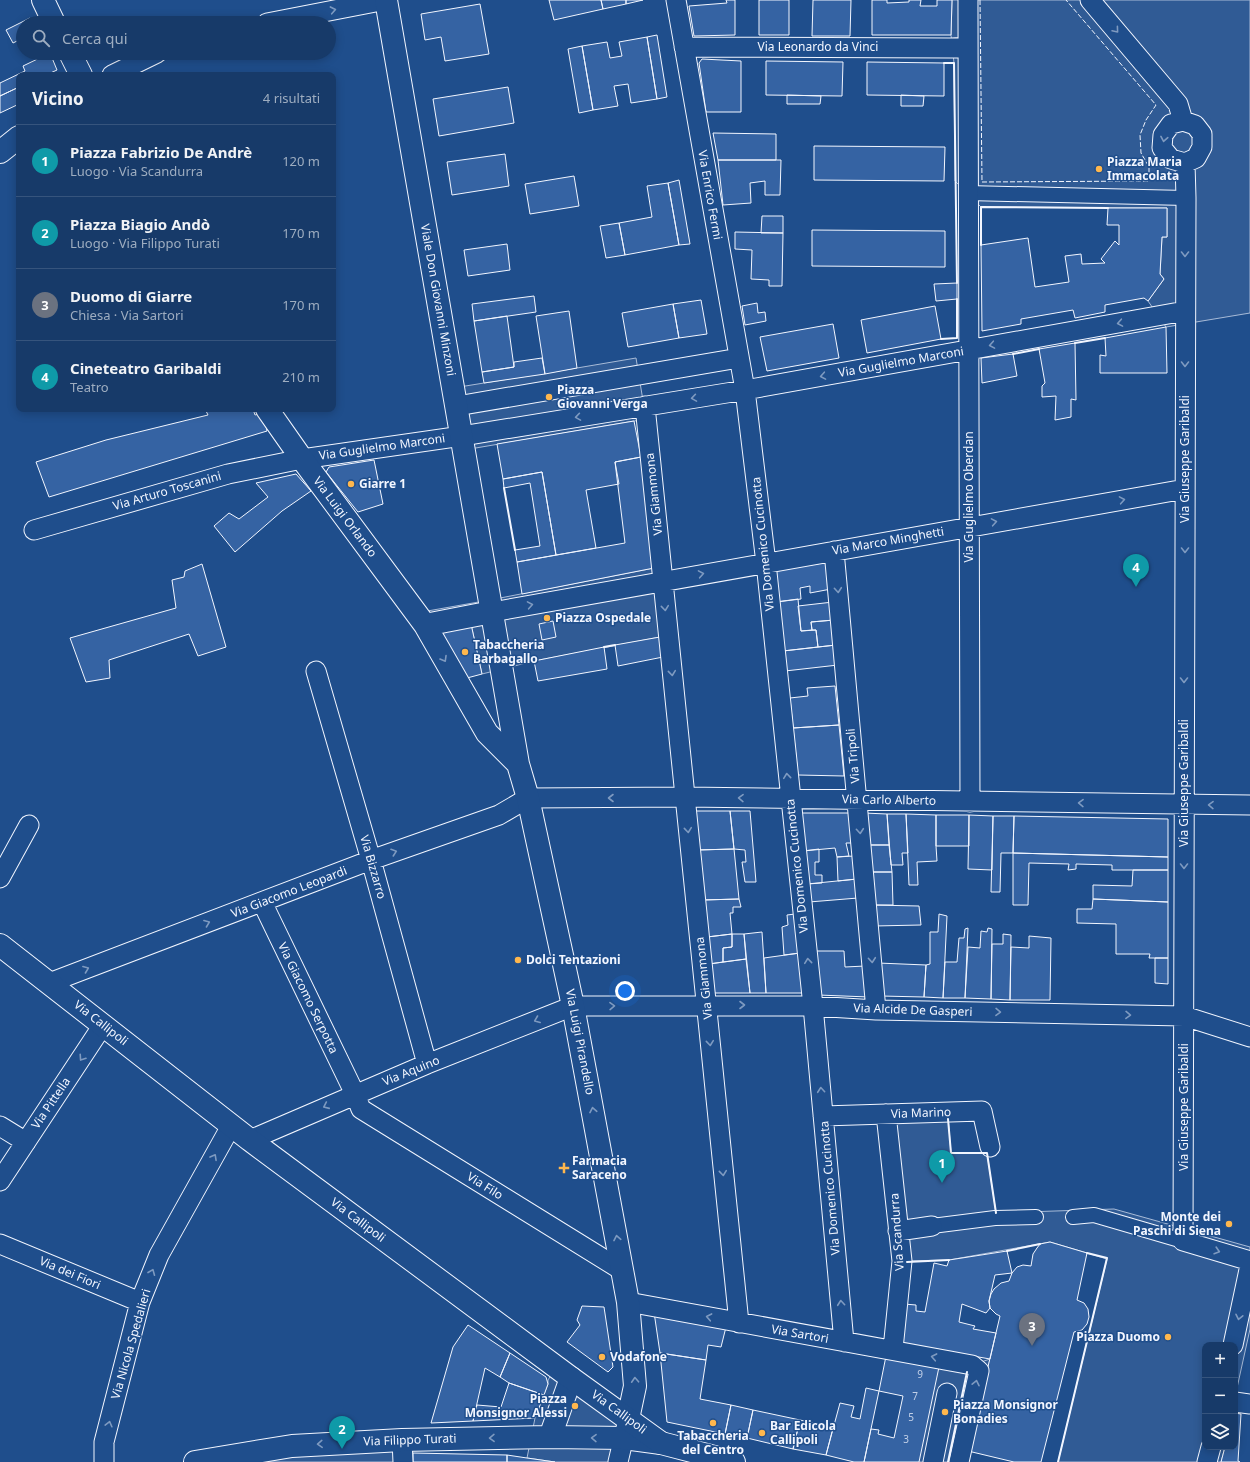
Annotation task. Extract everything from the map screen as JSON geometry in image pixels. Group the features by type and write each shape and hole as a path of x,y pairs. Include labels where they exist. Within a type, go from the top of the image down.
{"street":[{"path":"43,0 51,16"},
{"path":"303,16 386,0"},
{"name":"Viale Don Giovanni Minzoni","path":"386,0 502,669"},
{"name":"Via Enrico Fermi","path":"676,0 745,390"},
{"name":"Via Guglielmo Oberdan","path":"968,0 960,48 967,194 969,349 970,802"},
{"path":"1090,0 1178,104 1183,121"},
{"name":"Via Leonardo da Vinci","path":"684,47 960,48"},
{"path":"74,60 80,72"},
{"path":"118,72 143,60"},
{"path":"1183,121 1194,125 1202,134 1202,147 1196,158 1185,163 1171,159 1162,148 1163,135 1171,124 1183,121"},
{"path":"0,152 16,140"},
{"name":"Via Giuseppe Garibaldi","path":"1183,1241 1185,163"},
{"path":"967,194 1186,198"},
{"name":"Via Guglielmo Marconi","path":"302,459 462,436 745,390 1158,316 1185,318"},
{"path":"457,406 739,358"},
{"name":"Via Domenico Cucinotta","path":"745,390 766,563 813,1006 844,1342"},
{"name":"Via Giammona","path":"644,406 739,1323"},
{"name":"Via Luigi Orlando","path":"269,412 302,459 425,625 487,732 518,764"},
{"name":"Via Arturo Toscanini","path":"34,530 228,474 302,459"},
{"name":"Via Marco Minghetti","path":"491,606 662,581 1185,489"},
{"name":"Via Tripoli","path":"834,551 876,1010"},
{"path":"425,625 491,606"},
{"name":"Via Luigi Pirandello","path":"502,669 518,764 528,798 573,1006 623,1271 628,1302 635,1386 626,1428"},
{"name":"Via Bizzarro","path":"316,671 371,860 427,1064"},
{"name":"Via Carlo Alberto","path":"528,798 685,797 1250,805"},
{"name":"Via Giacomo Leopardi","path":"49,983 371,860 499,815 528,798"},
{"path":"0,878 30,825"},
{"name":"Via Giacomo Serpotta","path":"262,902 355,1094"},
{"name":"Via Callipoli","path":"0,945 231,1126 570,1378 626,1428 661,1443 724,1461"},
{"name":"Via Alcide De Gasperi","path":"573,1006 813,1006 876,1010 1184,1016 1250,1037"},
{"name":"Via Aquino","path":"250,1140 427,1064 573,1006"},
{"name":"Via Pittella","path":"0,1181 103,1025"},
{"name":"Via Filo","path":"355,1094 361,1109 623,1271"},
{"name":"Via Marino","path":"823,1116 982,1111 990,1147"},
{"name":"Via Scandurra","path":"886,1114 902,1262 893,1349"},
{"path":"0,1126 26,1142"},
{"name":"Via Nicola Spedalieri","path":"104,1462 104,1442 140,1302 159,1255 231,1126"},
{"path":"1073,1217 1094,1215 1250,1261"},
{"path":"898,1231 995,1218 1036,1217"},
{"name":"Via dei Fiori","path":"0,1244 140,1302"},
{"path":"1234,1342 1250,1265"},
{"name":"Via Sartori","path":"628,1302 844,1342 893,1349 972,1365 979,1371 959,1462"},
{"path":"541,1437 570,1378"},
{"path":"932,1462 947,1393"},
{"path":"1238,1402 1250,1404"},
{"path":"618,1462 626,1428"},
{"name":"Via Filippo Turati","path":"195,1462 246,1458 292,1446 402,1440 541,1437 626,1428"},
{"path":"402,1440 403,1462"},
{"path":"1207,1462 1210,1450"},
{"path":"246,1458 270,1462"}],"shaded area":[{"name":"Piazza Maria Immacolata","path":"952,0 1250,0 1250,313 1166,327 1148,301 1164,279 1160,274 1162,237 1167,237 1167,208 981,207 955,181 954,63 951,35"},
{"name":"Piazza Giovanni Verga","path":"636,358 646,419 464,450 453,388"},
{"name":"Piazza Ospedale","path":"654,568 660,637 534,661 482,674 471,624 416,613 490,600"},
{"name":"Piazza Duomo","path":"948,1116 951,1153 987,1153 996,1213 1114,1209 1250,1247 1250,1329 1238,1383 1238,1342 1202,1342 1202,1450 1224,1450 1221,1462 1058,1462 1107,1259 1050,1242 949,1260 902,1261 893,1118"},
{"name":"Piazza Monsignor Bonadies","path":"923,1355 972,1365 990,1359 966,1462 902,1462"},
{"name":"Piazza Monsignor Alessi","path":"556,1367 628,1419 618,1462 555,1462 527,1458 535,1418 548,1384 548,1380"},
{"path":"412,1440 413,1462 246,1462"}],"building":[{"path":"549,0 601,0 603,9 554,20"},
{"path":"601,0 626,0 626,4 603,9"},
{"path":"626,0 643,0 626,4"},
{"path":"726,0 735,0 735,35 694,36 689,6 727,3"},
{"path":"759,0 789,0 789,35 759,35"},
{"path":"813,0 851,0 850,36 812,36"},
{"path":"872,0 887,0 887,3 921,0 920,6 937,6 937,0 952,0 951,35 872,35"},
{"path":"480,4 489,54 445,61 441,37 425,40 421,14"},
{"path":"16,25 16,42 13,43 6,30"},
{"path":"657,35 667,97 657,99 647,37"},
{"path":"647,37 657,99 631,103 628,84 614,86 618,106 593,110 582,46 607,42 610,58 622,56 619,42"},
{"path":"582,46 593,110 579,113 568,49"},
{"path":"702,59 741,61 741,112 706,112 699,63"},
{"path":"35,60 53,60 57,70 53,72 23,72 25,71 23,66"},
{"path":"766,61 843,62 842,96 766,95"},
{"path":"867,62 944,63 944,96 867,95"},
{"path":"16,75 16,88 0,96 0,83"},
{"path":"508,87 514,123 439,136 433,99"},
{"path":"16,88 16,105 0,113 0,96"},
{"path":"787,95 821,96 820,104 787,104"},
{"path":"901,95 924,96 923,106 901,106"},
{"path":"713,133 776,134 776,160 718,160"},
{"path":"814,146 945,147 944,181 814,180"},
{"path":"505,154 509,186 452,195 447,162"},
{"path":"718,160 781,160 780,195 765,195 765,181 750,183 751,203 723,205"},
{"path":"574,176 579,206 530,214 525,184"},
{"path":"679,180 690,244 679,245 668,183"},
{"path":"668,183 679,245 625,255 619,223 652,217 647,186"},
{"path":"1108,208 1167,208 1167,237 1162,237 1160,274 1164,279 1148,301 1144,298 1105,305 1105,312 1075,318 1073,310 1021,319 1021,324 982,331 981,245 1028,238 1035,287 1069,282 1065,256 1081,254 1082,264 1105,263 1101,259 1115,241 1119,245 1119,225 1107,225"},
{"path":"762,216 783,216 783,233 761,233"},
{"path":"619,223 625,255 606,258 600,226"},
{"path":"812,230 945,231 945,267 812,266"},
{"path":"735,232 783,233 782,286 769,286 769,280 751,279 752,250 735,249"},
{"path":"507,244 510,270 468,276 464,250"},
{"path":"957,283 957,299 936,301 934,284"},
{"path":"534,296 536,312 474,321 472,304"},
{"path":"701,300 707,334 679,338 673,304"},
{"path":"757,303 758,313 765,312 766,321 745,325 742,306"},
{"path":"673,304 679,338 628,347 622,313"},
{"path":"935,306 941,339 867,353 861,320"},
{"path":"569,311 577,368 545,374 536,316"},
{"path":"507,316 514,367 482,372 474,321"},
{"path":"833,324 839,358 767,371 760,337"},
{"path":"1166,327 1167,373 1100,373 1100,355 1106,356 1105,338"},
{"path":"1075,343 1076,400 1071,399 1071,417 1055,420 1056,396 1042,397 1042,386 1045,383 1039,349"},
{"path":"1013,354 1017,376 982,383 981,358"},
{"path":"542,358 545,374 484,383 482,372 514,367 514,362"},
{"path":"206,412 254,412 255,415 263,413 267,431 49,497 36,462 106,440 208,415"},
{"path":"634,421 641,457 615,462 619,484 586,490 596,548 556,555 542,472 503,479 497,444"},
{"path":"641,457 654,568 522,594 517,562 625,543 615,462"},
{"path":"374,460 383,504 358,512 326,472 329,467"},
{"path":"542,472 556,555 517,562 515,550 540,546 530,483 504,488 503,479"},
{"path":"296,474 311,491 282,511 235,552 214,526 229,513 239,519 268,497 256,483"},
{"path":"829,562 831,589 810,593 810,586 800,588 801,599 776,602 773,571"},
{"path":"202,564 226,647 198,656 189,634 109,660 110,678 86,682 70,638 176,608 172,580 184,577 185,571"},
{"path":"798,599 801,631 816,630 818,647 783,651 776,602"},
{"path":"833,602 834,620 811,622 812,630 801,631 798,606"},
{"path":"834,620 836,645 818,647 816,630 812,630 811,622"},
{"path":"553,621 556,637 542,640 539,624"},
{"name":"Tabaccheria Barbagallo","path":"471,624 482,674 467,678 439,631"},
{"path":"660,637 663,657 618,666 615,645"},
{"path":"836,645 838,665 785,671 783,651"},
{"path":"604,647 607,669 538,681 534,661"},
{"path":"835,686 839,725 793,728 790,698 808,696 807,688"},
{"path":"839,725 844,776 798,775 793,728"},
{"path":"692,811 730,811 734,849 697,850"},
{"path":"730,811 750,811 756,882 745,882 742,862 746,862 745,850 734,849"},
{"path":"800,813 850,813 853,843 846,843 849,856 837,857 835,848 803,851"},
{"path":"864,813 887,814 889,845 867,845"},
{"path":"887,814 906,814 908,853 902,853 903,865 891,865"},
{"path":"906,814 936,815 937,861 917,862 918,885 909,885"},
{"path":"936,815 969,815 969,846 936,846"},
{"path":"969,815 993,816 992,870 968,869"},
{"path":"993,816 1014,816 1013,853 1001,853 1000,892 991,892"},
{"path":"1014,816 1168,819 1168,857 1013,853"},
{"path":"867,845 889,845 892,872 869,872"},
{"path":"734,849 739,899 702,900 697,850"},
{"path":"819,849 819,862 815,862 815,875 822,875 822,883 807,884 803,851"},
{"path":"1013,853 1168,857 1168,870 1112,870 1112,865 1076,864 1076,869 1068,870 1069,864 1029,863 1028,905 1013,905"},
{"path":"854,856 857,879 838,881 837,857"},
{"path":"1133,870 1168,870 1168,902 1093,899 1093,885 1132,886"},
{"path":"869,872 892,872 893,905 872,905"},
{"path":"857,879 858,898 809,902 807,884"},
{"path":"739,899 741,907 733,907 733,913 730,913 732,934 707,937 702,900"},
{"path":"1093,899 1168,902 1168,958 1149,958 1150,954 1116,954 1116,924 1077,923 1077,909 1092,909"},
{"path":"872,905 919,906 921,925 874,926"},
{"path":"795,914 800,953 784,955 782,927 788,925 787,915"},
{"path":"939,914 947,916 943,998 924,997 926,965 930,964 930,932 938,932"},
{"path":"968,928 965,998 943,998 945,962 957,962 959,938 964,938 965,929"},
{"path":"988,928 992,929 991,999 965,998 968,947 980,948 981,931 987,932"},
{"path":"762,932 766,993 750,993 744,934"},
{"path":"732,934 732,947 723,948 723,962 709,964 707,937"},
{"path":"732,934 744,934 746,959 723,962 723,948 732,947"},
{"path":"1003,934 1011,935 1010,1000 991,999 992,944 1003,944"},
{"path":"1029,936 1051,938 1050,1000 1010,1000 1011,947 1029,948"},
{"path":"814,951 844,951 845,967 865,966 869,997 818,995"},
{"path":"800,953 804,993 766,993 764,958"},
{"path":"1155,958 1168,958 1168,984 1155,983"},
{"path":"746,959 750,993 713,993 709,964"},
{"path":"878,963 926,965 924,997 881,996"},
{"path":"1050,1242 1087,1253 1077,1300 1084,1303 1088,1309 1089,1317 1087,1324 1082,1330 1074,1332 1041,1462 1014,1462 968,1451 1000,1316 990,1308 989,1301 991,1294 1001,1283 1009,1281 1012,1273 1017,1267 1023,1265 1031,1266 1033,1254 1040,1244"},
{"path":"1007,1251 1012,1273 995,1275 989,1301 990,1308 986,1313 962,1304 959,1322 975,1326 973,1329 996,1333 990,1359 899,1343 904,1304 916,1305 916,1311 925,1312 934,1263 947,1266 949,1260"},
{"path":"582,1306 604,1307 613,1367 608,1372 567,1342 580,1325 577,1320"},
{"path":"654,1312 726,1327 721,1347 708,1345 706,1360 660,1353"},
{"path":"468,1325 510,1353 500,1377 485,1368 473,1421 431,1423 453,1347"},
{"path":"510,1353 546,1377 548,1384 544,1395 509,1383 500,1377"},
{"path":"660,1353 706,1360 700,1399 731,1405 725,1434 667,1422"},
{"path":"886,1356 939,1367 919,1462 864,1462 871,1429 879,1430 878,1434 894,1438 903,1396 879,1391"},
{"path":"509,1383 544,1395 535,1418 473,1421 477,1405 501,1407"},
{"path":"866,1388 879,1391 864,1462 854,1462 826,1455 840,1403 854,1406 851,1417 860,1419"},
{"path":"731,1405 753,1410 747,1438 725,1434"},
{"path":"753,1410 800,1420 793,1449 747,1438"},
{"path":"1238,1414 1241,1414 1238,1461 1240,1462 1221,1462 1224,1450 1238,1450"},
{"path":"800,1420 833,1428 826,1455 793,1449"},
{"path":"413,1453 507,1455 507,1462 413,1462"},
{"path":"507,1455 527,1458 555,1462 507,1462"}],"fence":[{"path":"980,0 982,182 1149,181 1149,167 1141,153 1140,135 1146,120 1156,105 1066,0"}],"wall":[{"path":"944,63 954,63 957,283"},
{"path":"981,245 981,207 1108,208"},
{"path":"941,339 957,338 957,299"},
{"path":"1075,343 1105,338"},
{"path":"1013,354 1039,349"},
{"path":"504,488 515,550"},
{"path":"604,647 615,645"},
{"path":"948,1119 951,1153 987,1153 996,1213"},
{"path":"1007,1251 1040,1244"},
{"path":"1058,1462 1107,1258 1087,1253"},
{"path":"907,1262 949,1260"},
{"path":"948,1462 967,1372"}],"place":[{"name":"Piazza Maria Immacolata","path":"1099,169"},
{"name":"Piazza Giovanni Verga","path":"549,397"},
{"name":"Giarre 1","path":"351,484"},
{"name":"Cineteatro Garibaldi","path":"1136,587"},
{"name":"Piazza Ospedale","path":"547,618"},
{"name":"Tabaccheria Barbagallo","path":"465,652"},
{"name":"Dolci Tentazioni","path":"518,960"},
{"name":"Farmacia Saraceno","path":"564,1168"},
{"name":"Piazza Fabrizio De Andrè","path":"942,1183"},
{"name":"Monte dei Paschi di Siena","path":"1229,1224"},
{"name":"Piazza Duomo","path":"1168,1337"},
{"name":"Duomo di Giarre","path":"1032,1346"},
{"name":"Vodafone","path":"602,1357"},
{"name":"Piazza Monsignor Alessi","path":"575,1406"},
{"name":"Piazza Monsignor Bonadies","path":"945,1412"},
{"name":"Tabaccheria del Centro","path":"713,1423"},
{"name":"Bar Edicola Callipoli","path":"762,1433"},
{"name":"Piazza Biagio Andò","path":"342,1449"}]}
